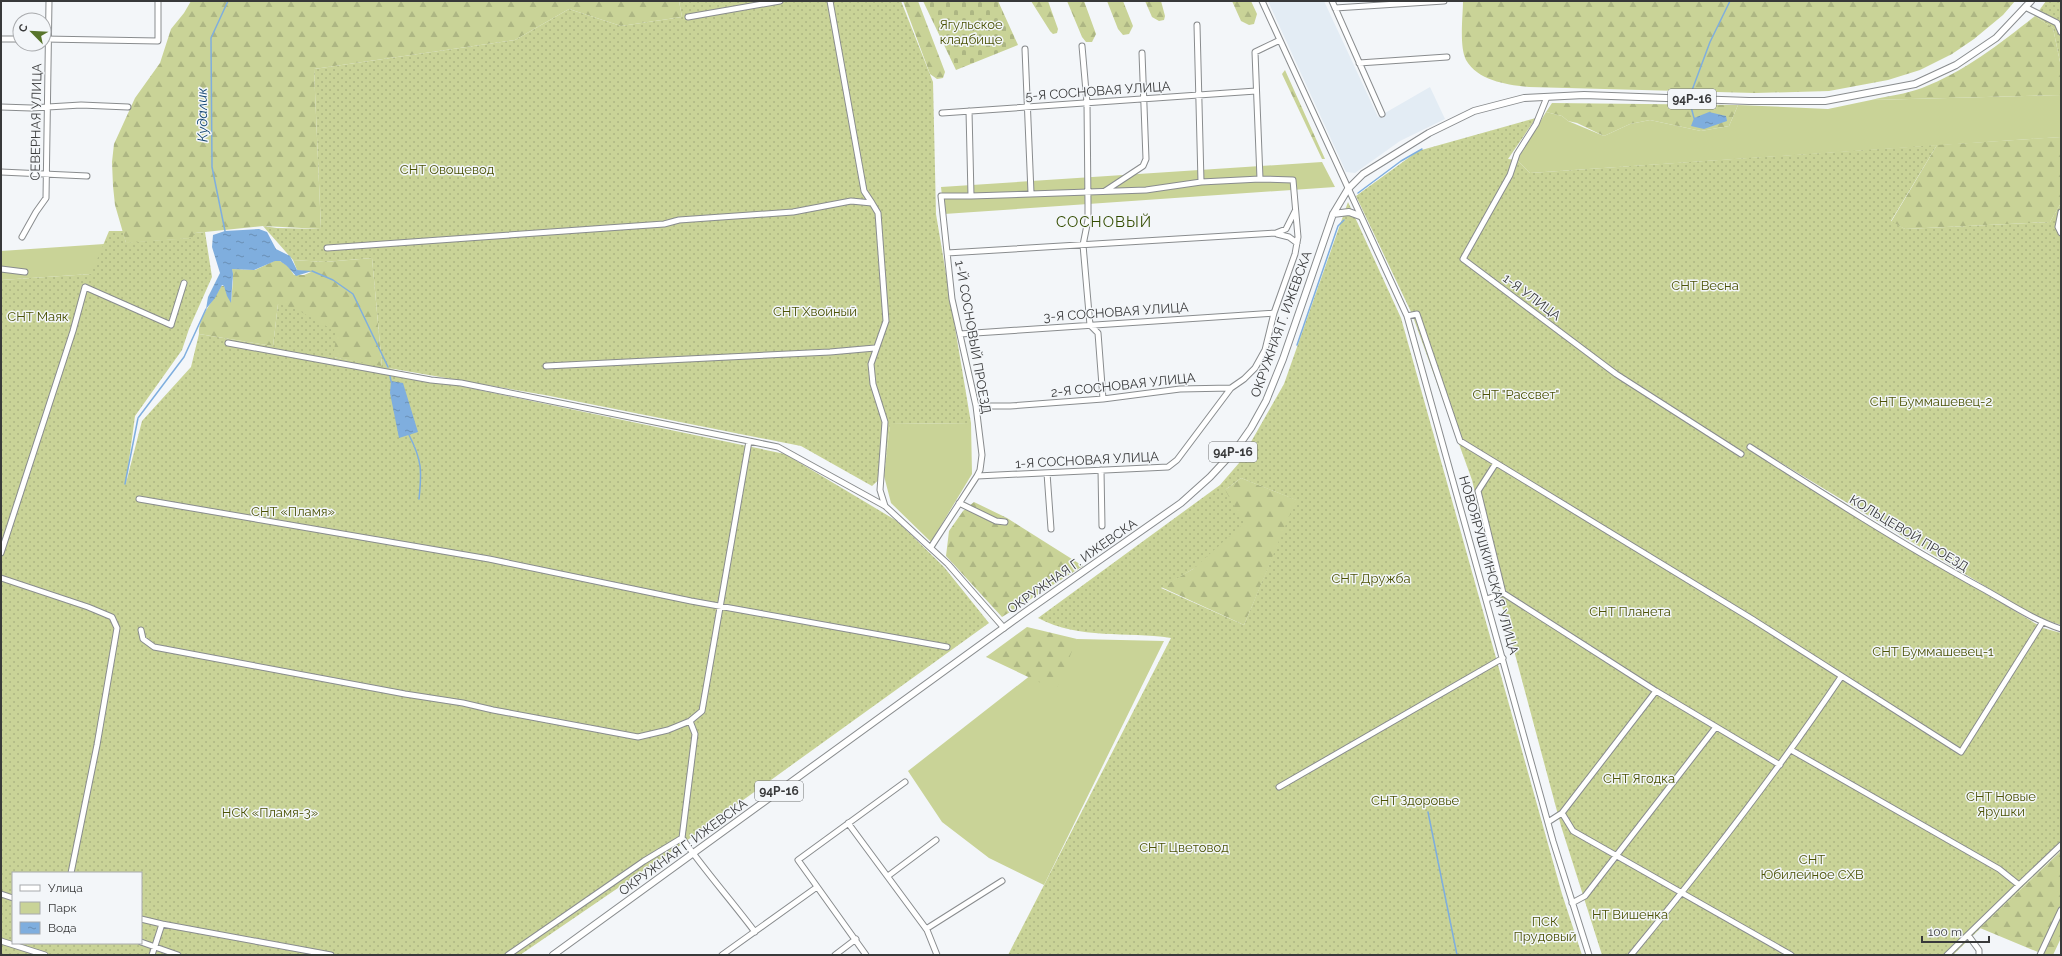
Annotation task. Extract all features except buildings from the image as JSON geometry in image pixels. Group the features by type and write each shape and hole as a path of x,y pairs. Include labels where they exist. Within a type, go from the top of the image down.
{"main road":[{"name":"ОКРУЖНАЯ Г. ИЖЕВСКА","path":"553,955 1004,628 1181,503 1210,477 1237,448 1251,428 1266,401 1283,359 1333,214 1348,189 1363,174 1429,133 1474,111 1524,98 1584,95 1749,101 1825,100 1916,84 1956,65 1996,38 2032,1"},
{"path":"1333,214 1349,212 1360,216"}],"street":[{"name":"СЕВЕРНАЯ УЛИЦА","path":"48,12 49,1"},
{"path":"52,39 158,41 158,1"},
{"path":"688,17 780,1"},
{"path":"830,1 864,190 878,213 886,321 875,348 871,364 874,384 885,422 880,490 885,506"},
{"name":"НОВОЯРУШКИНСКАЯ УЛИЦА","path":"1262,1 1406,316 1487,599 1548,822 1589,955"},
{"path":"1332,1 1382,114"},
{"path":"1335,8 1444,1"},
{"path":"2026,7 2057,23 2061,32"},
{"path":"1197,25 1201,182"},
{"path":"1,39 12,39"},
{"path":"1260,179 1255,52 1280,40"},
{"path":"1082,46 1087,103 1088,192 1088,220 1083,246 1090,326 1098,334 1103,398"},
{"path":"1025,49 1031,193"},
{"name":"СЕВЕРНАЯ УЛИЦА","path":"22,237 46,198 46,52"},
{"path":"1104,191 1143,166 1145,162 1142,53"},
{"path":"1359,63 1447,57"},
{"name":"5-Я СОСНОВАЯ УЛИЦА","path":"942,113 1256,91"},
{"name":"1-Я УЛИЦА","path":"1547,97 1536,124 1517,154 1510,175 1463,258 1616,374 1741,454"},
{"path":"1,107 81,105 128,108"},
{"path":"969,111 971,196 1146,190 1201,182 1260,179 1293,180 1297,243 1290,272 1274,313 1270,336 1261,360 1250,374 1231,388"},
{"path":"1,172 87,176"},
{"name":"1-Й СОСНОВЫЙ ПРОЕЗД","path":"931,547 977,476 980,470 982,455 976,406 952,299 941,196 971,196"},
{"path":"327,248 664,224 679,220 793,212 851,201 872,203"},
{"path":"947,253 1083,246 1276,233 1286,229 1296,209"},
{"path":"2061,212 2058,227 2061,233"},
{"path":"1276,233 1289,237 1297,243"},
{"path":"1,269 25,272"},
{"path":"1,553 73,331 85,287 171,325 184,283"},
{"name":"3-Я СОСНОВАЯ УЛИЦА","path":"960,334 1274,313"},
{"path":"1406,316 1417,314 1460,441 1752,619 1961,752 2042,623"},
{"path":"228,343 431,380 461,383 778,447 885,506 948,564 1004,628"},
{"path":"546,366 830,352 875,348"},
{"name":"2-Я СОСНОВАЯ УЛИЦА","path":"976,406 1010,406 1103,398 1180,389 1231,388"},
{"name":"1-Я СОСНОВАЯ УЛИЦА","path":"977,476 1162,468 1173,464 1231,388"},
{"path":"141,630 143,639 154,647 463,703 638,737 668,730 690,721 702,711 750,441"},
{"name":"КОЛЬЦЕВОЙ ПРОЕЗД","path":"1750,447 1903,544 2042,623 2061,629"},
{"path":"1496,463 1478,491 1504,593 1656,691 1780,765"},
{"path":"1101,470 1102,526"},
{"path":"1047,473 1051,529"},
{"path":"139,499 466,555 721,606 947,647"},
{"path":"959,504 996,521 1005,522"},
{"path":"1,578 88,607 112,617 117,628 97,745 71,872"},
{"path":"1487,599 1504,593"},
{"path":"1279,787 1503,658"},
{"path":"1631,955 1682,894 1780,765 1841,677"},
{"path":"1548,822 1562,813 1656,691"},
{"path":"690,721 695,734 682,838 755,932"},
{"path":"1572,902 1586,896 1716,727"},
{"path":"1791,750 1999,869 2019,885"},
{"path":"866,955 798,860 905,782"},
{"path":"1562,813 1573,831 1791,955"},
{"path":"848,823 926,929 937,955"},
{"path":"508,955 644,861 682,838"},
{"path":"888,876 936,840"},
{"path":"1947,955 2061,845"},
{"path":"926,929 1002,881"},
{"path":"722,955 817,887"},
{"path":"1,894 12,898"},
{"path":"2040,955 2061,910"},
{"path":"142,919 331,955"},
{"path":"152,955 162,924"},
{"path":"1968,935 1979,950 1979,955"},
{"path":"1,940 12,944"},
{"path":"835,955 856,940"},
{"path":"142,942 178,955"},
{"path":"13,944 45,955"},
{"path":"729,955 732,948"}],"shaded area":[{"path":"1268,1 1324,1 1378,117 1430,87 1445,119 1400,141 1355,173 1346,172"}],"green space":[{"path":"191,1 679,1 682,17 621,26 569,9 515,40 314,69 321,229 263,226 195,233 193,238 126,243 115,205 112,162 114,144 135,98 160,63 171,29 184,13"},
{"path":"679,1 901,1 933,82 936,214 971,423 890,424 884,475 872,486 801,446 545,395 388,368 427,379 785,454 897,521 944,567 989,623 675,849 520,955 1,955 1,280 91,274 109,231 123,231 126,243 192,238 195,233 205,232 212,277 189,329 182,350 135,416 126,483 142,421 191,367 199,334 273,346 278,304 294,308 337,332 333,357 382,366 372,258 325,262 293,260 263,226 277,228 321,229 314,69 515,40 569,9 621,26 682,17"},
{"path":"903,1 918,1 945,72 943,78 937,79 930,74"},
{"name":"Ягульское кладбище","path":"923,1 998,1 1018,45 956,70"},
{"path":"1031,1 1048,1 1058,29 1057,33 1053,34 1050,31"},
{"path":"1067,1 1084,1 1096,34 1092,42 1086,42 1082,37"},
{"path":"1107,1 1123,1 1133,26 1129,34 1123,35 1118,29"},
{"path":"1145,1 1161,1 1165,16 1164,20 1159,21 1152,17"},
{"path":"1232,1 1251,1 1257,14 1254,24 1249,25 1241,21"},
{"path":"1463,1 2015,1 2003,15 1974,39 1952,54 1920,70 1888,80 1829,91 1755,93 1529,87 1494,81 1478,73 1466,60 1462,39"},
{"path":"2046,1 2061,1 2061,67 2053,28 2035,16"},
{"path":"2035,16 2053,28 2061,67 2061,95 1871,100 1916,90 1952,74 1967,66 1995,47"},
{"path":"1285,70 1325,159 1322,159 1282,74"},
{"path":"2061,95 2061,137 1530,173 1517,160 1546,112 1562,116 1568,121 1604,136 1630,124 1650,120 1701,131 1729,126 1738,105 1828,109 1871,100"},
{"path":"1552,103 1738,105 1729,126 1701,131 1650,120 1630,124 1604,136 1577,123 1568,121 1562,116 1546,112"},
{"path":"1536,118 1508,159 1517,160 1530,173 1937,145 1891,221 1905,229 2050,222 2061,203 2061,625 2036,617 1750,444 1748,447 1903,544 2043,628 2061,633 2061,850 1953,955 1602,955 1561,826 1501,602 1472,480 1412,314 1356,196 1418,151"},
{"path":"2061,137 2061,203 2050,222 1905,229 1891,222 1937,145"},
{"path":"1322,162 1335,187 944,214 941,187"},
{"path":"1348,202 1401,318 1562,894 1582,955 1008,955 1171,638 1087,632 1054,625 1038,618 1220,485 1239,463 1284,384","holes":["1241,478 1296,500 1244,625 1161,588 1193,569 1244,523 1225,490"]},
{"path":"193,238 91,274 1,280 1,251"},
{"path":"372,258 382,367 333,357 278,304 273,346 199,334 201,321 221,286 224,286 231,302 233,281 232,269 255,270 274,261 280,261 288,266 294,275 304,275 311,272 297,270 293,260 325,262"},
{"path":"971,423 972,474 931,542 891,503 884,476 890,424"},
{"path":"1241,478 1297,500 1244,625 1161,587 1193,569 1225,490"},
{"path":"974,502 1007,518 1083,566 1002,617 946,556 949,531 963,511"},
{"path":"1027,627 1077,639 1056,690 986,657"},
{"path":"1077,639 1164,641 1044,885 989,858 942,822 908,771"},
{"path":"2061,851 2061,938 2053,955 2045,955 1980,928"}],"water":[{"path":"1709,112 1726,116 1727,121 1704,129 1691,126 1694,118"},
{"path":"259,229 267,232 276,249 290,256 297,270 312,271 296,276 280,261 275,261 254,270 232,269 231,303 224,286 222,285 215,298 206,309 208,297 220,273 212,247 213,235 225,231"},
{"path":"391,381 403,383 418,432 399,438 390,393"}],"waterway":[{"name":"Кудалик","path":"225,231 212,167 211,38 228,1"},
{"path":"1691,93 1710,42 1730,1"},
{"path":"1690,103 1694,118"},
{"path":"1358,193 1401,161 1422,149"},
{"path":"1297,345 1338,226 1344,220"},
{"path":"312,271 333,280 353,294 388,367"},
{"path":"125,484 138,418 184,357 206,309"},
{"path":"390,376 391,381"},
{"path":"409,435 419,459 421,473 419,499"},
{"path":"1428,812 1457,955"}],"district":[{"name":"СОСНОВЫЙ","path":"1104,222"}],"park label":[{"name":"СНТ Овощевод","path":"447,169"},
{"name":"СНТ Весна","path":"1705,285"},
{"name":"СНТ Хвойный","path":"815,311"},
{"name":"СНТ Маяк","path":"38,316"},
{"name":"СНТ \"Рассвет\"","path":"1516,394"},
{"name":"СНТ Буммашевец-2","path":"1931,401"},
{"name":"СНТ «Пламя»","path":"293,511"},
{"name":"СНТ Дружба","path":"1371,578"},
{"name":"СНТ Планета","path":"1630,611"},
{"name":"СНТ Буммашевец-1","path":"1933,651"},
{"name":"СНТ Ягодка","path":"1639,778"},
{"name":"СНТ Здоровье","path":"1415,800"},
{"name":"СНТ Новые Ярушки","path":"2001,804"},
{"name":"НСК «Пламя-3»","path":"270,812"},
{"name":"СНТ Цветовод","path":"1184,847"},
{"name":"СНТ Юбилейное СХВ","path":"1812,866"},
{"name":"НТ Вишенка","path":"1630,914"},
{"name":"ПСК Прудовый","path":"1545,928"}]}
